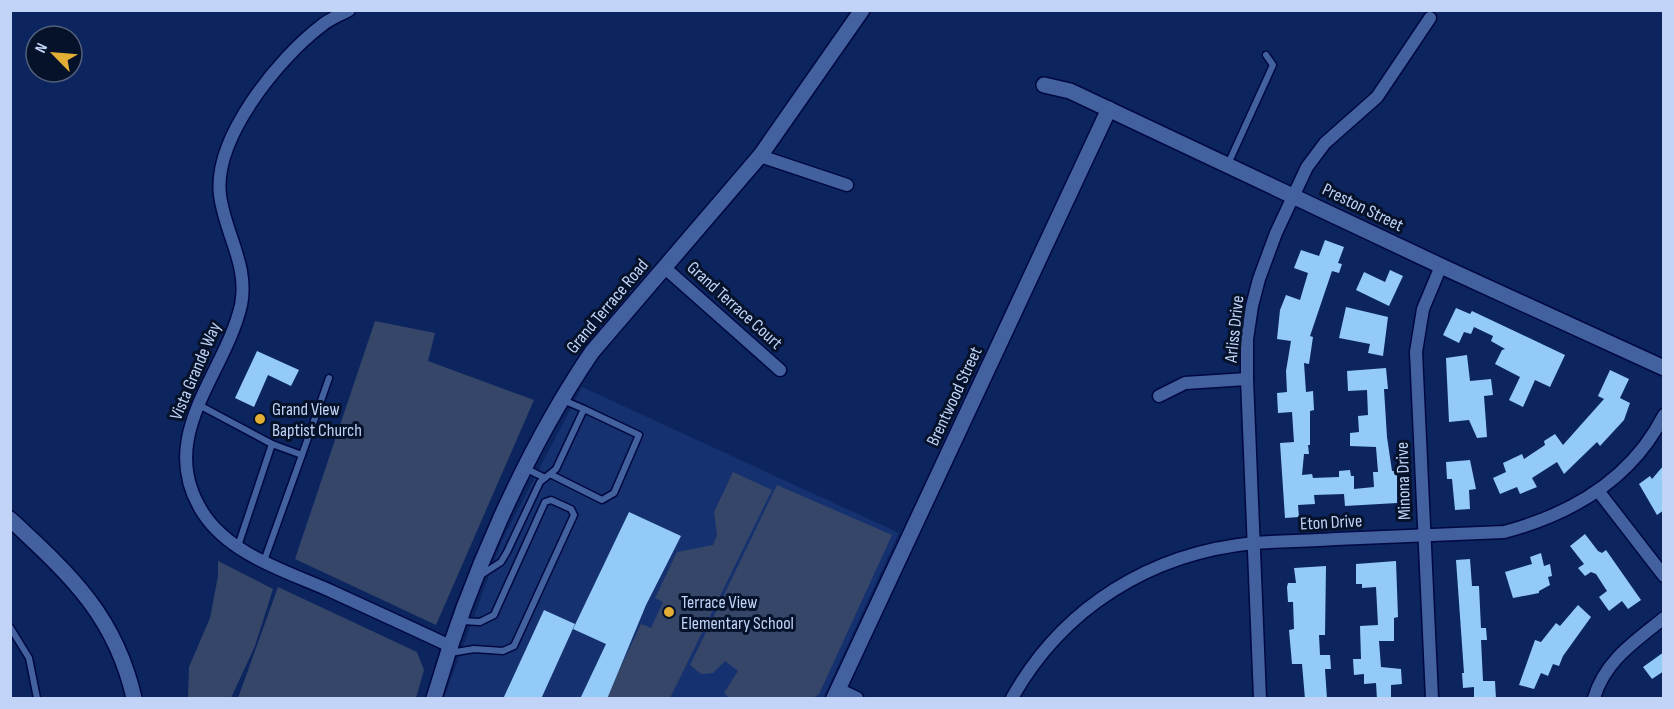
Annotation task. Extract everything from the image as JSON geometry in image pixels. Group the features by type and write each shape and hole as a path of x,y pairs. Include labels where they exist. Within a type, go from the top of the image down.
{"street":[{"name":"Vista Grande Way","path":"349,10 323,24 303,41 258,92 235,131 221,171 220,194 242,265 244,288 234,326 198,405 186,447 187,468 192,491 203,513 222,534 238,547 451,650"},
{"name":"Grand Terrace Road","path":"434,699 478,577 506,510 563,399 592,352 760,156 862,10"},
{"name":"Arliss Drive","path":"1260,699 1247,379 1247,339 1252,306 1276,233 1307,167 1325,143 1377,97 1430,18"},
{"name":"Preston Street","path":"1044,85 1070,91 1110,109 1441,266 1664,368"},
{"name":"Brentwood Street","path":"836,694 1110,109"},
{"path":"760,156 847,185"},
{"name":"Minona Drive","path":"1432,699 1422,535 1417,342 1423,309 1441,266"},
{"name":"Grand Terrace Court","path":"665,268 780,370"},
{"path":"1159,396 1185,383 1247,379"},
{"name":"Eton Drive","path":"1012,699 1028,672 1053,641 1084,609 1140,573 1176,559 1253,543 1504,532 1544,521 1599,492 1642,450 1664,415"},
{"path":"1599,492 1664,576"},
{"path":"10,519 83,590 105,621 123,658 134,699"},
{"path":"1593,699 1601,678 1618,654 1664,618"},
{"path":"836,694 857,699"}],"lane":[{"path":"1228,165 1273,65 1266,55"},
{"path":"264,561 329,378"},
{"path":"527,469 602,500 614,493 639,435 563,399"},
{"path":"198,405 272,444 302,455"},
{"path":"478,577 501,562 540,482 556,469 584,409"},
{"path":"238,547 272,444"},
{"path":"451,650 503,651 514,646 574,515 571,509 551,500 545,502 494,615 480,622 462,621"},
{"path":"10,627 29,658 37,699"}],"shaded area":[{"path":"375,321 435,333 428,361 534,400 436,625 295,559"},
{"name":"Terrace View Elementary School","path":"582,387 899,533 823,698 444,698 502,540"},
{"path":"733,472 772,490 670,698 606,698 641,624 651,628 663,602 655,598 677,552 713,545 717,535 714,512"},
{"path":"777,485 892,535 819,694 813,698 729,698 724,693 738,671 725,661 713,673 701,674 690,665"},
{"path":"218,561 273,589 255,646 231,698 188,698 189,667 210,618 218,576"},
{"path":"278,587 417,652 424,670 416,698 238,698"}],"building":[{"path":"1325,240 1344,247 1338,263 1342,264 1339,273 1332,271 1310,336 1313,337 1309,364 1304,363 1306,392 1313,391 1314,410 1310,411 1309,454 1304,454 1302,475 1312,474 1313,478 1339,477 1339,471 1350,470 1351,476 1354,476 1354,489 1374,487 1373,472 1378,472 1376,447 1350,446 1350,433 1359,432 1358,416 1368,415 1367,390 1348,391 1347,371 1386,368 1388,389 1384,389 1387,437 1392,471 1397,471 1397,503 1345,506 1344,494 1314,495 1315,504 1298,505 1299,517 1285,518 1280,443 1294,442 1292,412 1278,413 1277,393 1287,392 1286,371 1291,341 1277,339 1280,310 1286,295 1300,300 1308,273 1294,268 1301,250 1319,256"},
{"path":"1390,270 1403,276 1389,306 1356,290 1364,272 1385,282"},
{"path":"1346,307 1388,317 1383,356 1368,353 1370,344 1339,338"},
{"path":"1456,308 1470,314 1472,311 1565,355 1550,387 1535,380 1523,407 1509,400 1520,377 1495,364 1502,350 1505,349 1491,341 1493,336 1474,327 1471,334 1464,332 1459,343 1443,335"},
{"path":"257,351 299,370 291,386 268,375 254,407 235,398"},
{"path":"1467,355 1470,381 1491,379 1493,395 1484,396 1487,437 1477,438 1469,420 1449,422 1446,358"},
{"path":"1610,370 1629,379 1620,398 1630,403 1624,420 1600,446 1597,442 1564,474 1557,462 1532,478 1537,487 1520,494 1517,487 1500,494 1493,478 1506,472 1503,463 1522,454 1524,459 1545,445 1544,441 1555,434 1563,445 1604,399 1598,396"},
{"path":"1470,460 1476,489 1469,490 1470,509 1455,510 1452,479 1447,479 1446,462"},
{"path":"1664,465 1664,510 1657,515 1639,484 1650,476 1652,479"},
{"path":"629,512 681,536 646,605 607,699 580,699 606,644 573,629"},
{"path":"1585,534 1598,551 1602,553 1606,550 1641,600 1628,609 1622,601 1609,611 1599,597 1607,591 1596,574 1591,572 1585,576 1578,568 1584,564 1570,546"},
{"path":"1541,553 1544,566 1550,564 1552,576 1548,577 1550,585 1539,593 1513,598 1505,572 1532,564 1530,557"},
{"path":"1470,559 1472,586 1479,586 1481,628 1486,628 1487,640 1481,640 1483,681 1495,681 1496,699 1474,699 1474,687 1463,688 1462,673 1464,673 1456,560"},
{"path":"1396,561 1398,617 1394,618 1394,641 1379,641 1381,667 1401,669 1402,684 1391,685 1391,699 1377,699 1376,683 1364,684 1364,674 1354,675 1353,659 1361,659 1360,626 1378,625 1376,587 1362,588 1362,584 1356,584 1356,564"},
{"path":"1326,566 1325,635 1319,635 1320,655 1330,655 1331,669 1325,669 1327,699 1305,699 1302,664 1292,664 1289,630 1294,629 1293,602 1288,602 1287,587 1288,583 1296,583 1294,568"},
{"path":"1578,605 1591,617 1563,656 1559,666 1553,664 1548,676 1541,673 1534,689 1519,685 1535,640 1541,642 1556,623 1560,626"},
{"path":"544,610 575,624 541,699 503,699"},
{"path":"1664,652 1664,671 1652,679 1643,667"}],"place":[{"name":"Grand View Baptist Church","path":"260,419"},
{"name":"Terrace View Elementary School","path":"669,612"}]}
